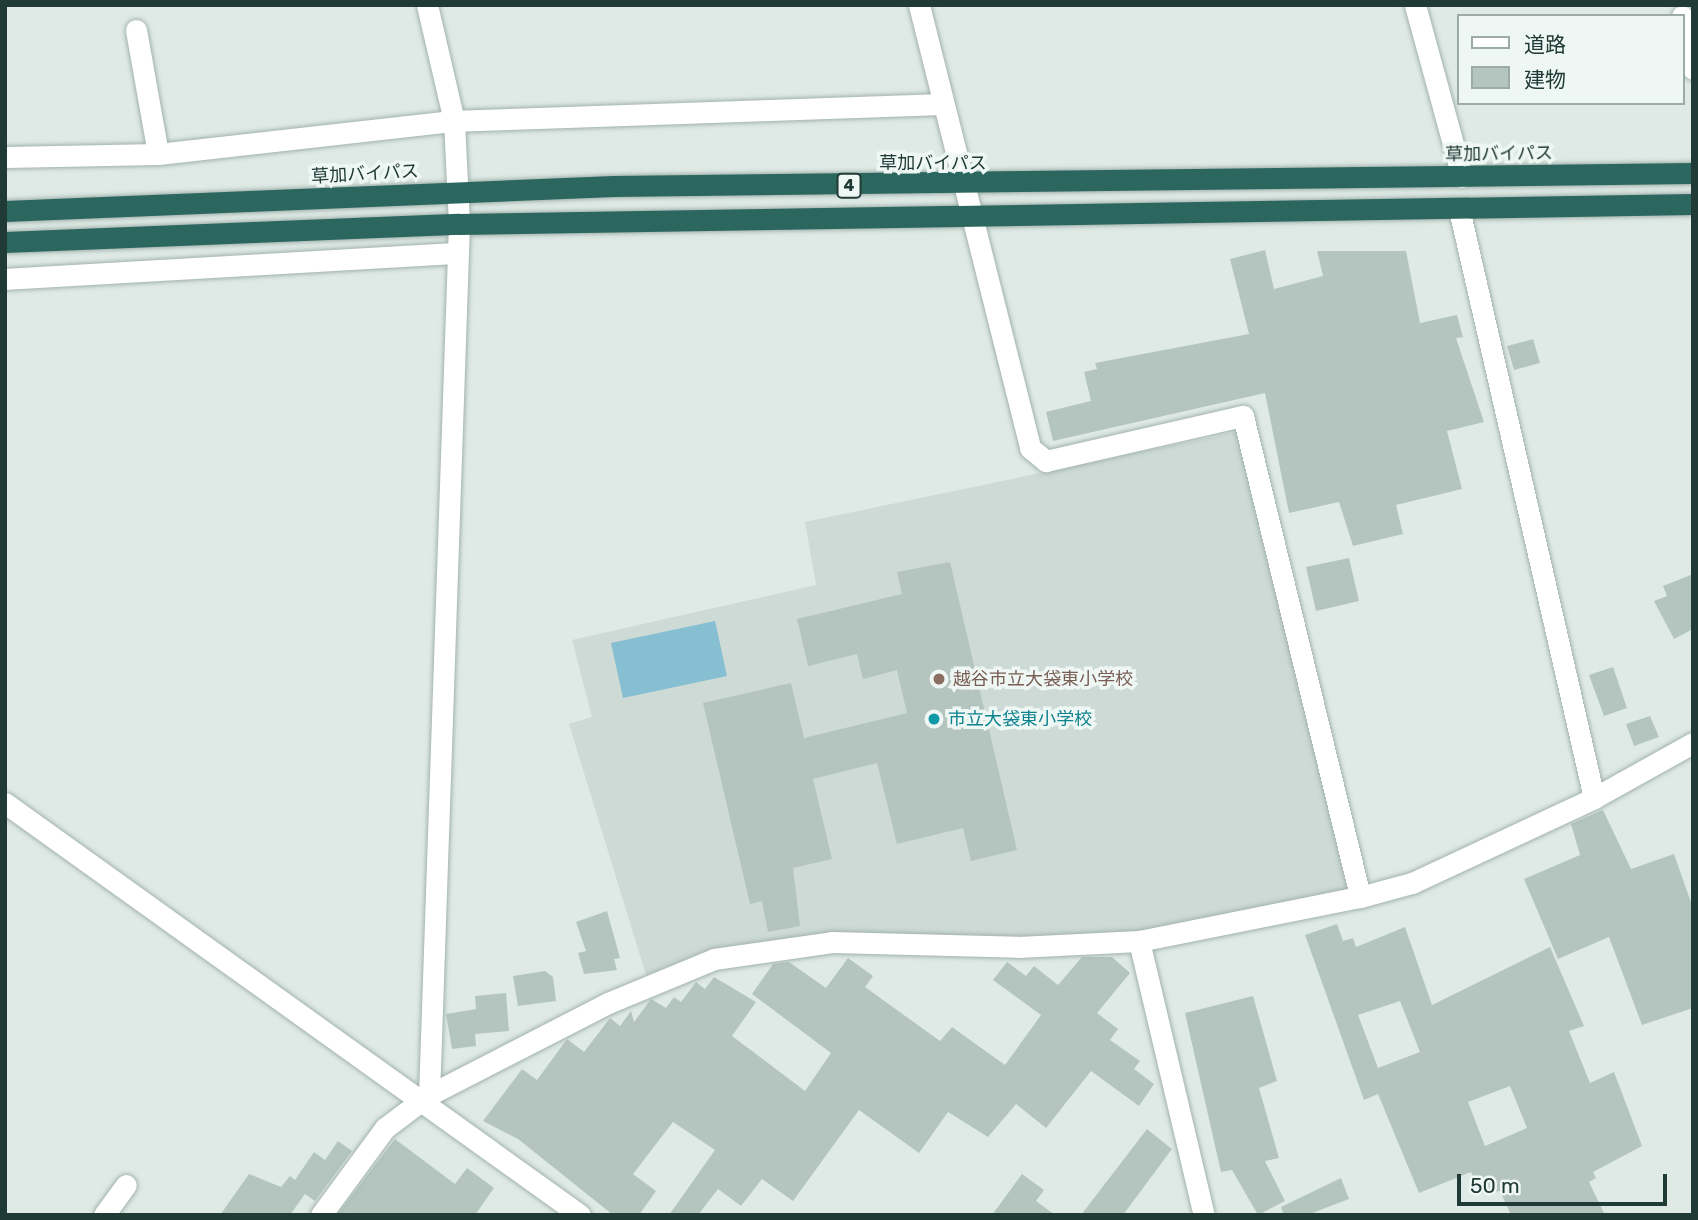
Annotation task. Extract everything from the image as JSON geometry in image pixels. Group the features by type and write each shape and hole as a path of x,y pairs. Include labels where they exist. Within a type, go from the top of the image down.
{"highway":[{"name":"草加バイパス","path":"5,211 612,186 963,186 1693,173"},
{"name":"4","path":"5,242 459,224 970,218 1693,204"}],"street":[{"path":"426,1099 459,224 454,121 427,5"},
{"path":"919,5 940,104 1030,448 1046,461 1243,416 1360,897"},
{"path":"1415,5 1462,177"},
{"path":"1684,26 1693,69"},
{"path":"135,30 158,154"},
{"path":"5,157 158,154 454,121 940,104"},
{"path":"1459,209 1594,798"},
{"path":"5,279 457,253"},
{"path":"321,1215 386,1128 426,1099 608,1003 714,959 832,942 1018,947 1139,941 1360,897 1412,883 1594,798 1693,743"},
{"path":"5,803 426,1099 580,1215"},
{"path":"1139,941 1204,1215"},
{"path":"104,1215 126,1185"}],"shaded area":[{"name":"越谷市立大袋東小学校","path":"1237,432 1349,891 1142,931 1022,938 831,934 711,949 646,975 569,724 592,717 572,640 816,585 805,522"}],"water":[{"path":"715,621 727,676 623,698 611,643"}],"building":[{"path":"1265,250 1274,289 1323,276 1317,251 1406,251 1420,323 1457,315 1463,337 1456,338 1484,422 1447,431 1462,489 1396,505 1403,534 1353,546 1339,502 1289,513 1265,393 1053,441 1046,412 1091,401 1084,372 1097,369 1095,363 1249,334 1230,259"},
{"path":"1533,339 1540,363 1514,370 1507,346"},
{"path":"1349,558 1359,601 1316,611 1306,567"},
{"name":"市立大袋東小学校","path":"950,562 1017,850 971,861 963,828 897,844 877,763 813,779 832,859 793,868 800,926 768,932 762,901 750,904 703,703 791,683 804,738 907,713 897,670 863,679 857,654 808,666 797,619 902,594 897,572"},
{"path":"1693,574 1693,629 1674,639 1654,601 1667,596 1663,586"},
{"path":"1613,667 1627,708 1604,716 1589,675"},
{"path":"1650,716 1659,737 1634,746 1626,724"},
{"path":"1603,810 1631,869 1674,854 1693,908 1693,1008 1642,1025 1609,937 1558,959 1524,879 1580,855 1571,824"},
{"path":"607,911 620,958 614,959 617,970 584,974 578,953 586,951 576,922"},
{"path":"1337,924 1343,941 1353,938 1356,947 1405,927 1432,1005 1550,947 1584,1026 1569,1031 1590,1083 1614,1072 1642,1146 1593,1172 1596,1178 1589,1182 1605,1215 1511,1215 1500,1191 1480,1194 1471,1172 1419,1193 1378,1094 1364,1100 1305,935","holes":["1400,1001 1420,1052 1378,1068 1358,1015","1510,1086 1527,1128 1485,1146 1468,1102"]},
{"path":"1082,957 1112,957 1130,973 1097,1013 1118,1029 1110,1040 1140,1061 1134,1069 1154,1084 1139,1106 1091,1071 1046,1128 1016,1104 988,1137 948,1112 919,1153 859,1110 793,1201 762,1179 741,1206 718,1189 698,1215 669,1215 715,1150 673,1122 633,1174 656,1191 639,1215 613,1215 518,1139 483,1121 522,1069 537,1080 567,1039 584,1052 610,1018 620,1026 631,1011 634,1022 651,999 666,1008 674,997 681,1002 696,982 705,989 714,977 756,1002 732,1036 805,1091 831,1053 752,994 773,964 789,962 826,988 848,958 873,976 865,987 940,1041 952,1027 1005,1065 1041,1015 993,980 1007,962 1026,976 1034,966 1058,985"},
{"path":"545,971 553,977 556,1001 518,1006 513,976"},
{"path":"506,993 509,1031 475,1034 476,1046 452,1049 446,1014 476,1009 475,996"},
{"path":"1253,996 1277,1081 1259,1088 1279,1158 1265,1161 1285,1201 1258,1215 1232,1170 1221,1172 1185,1013"},
{"path":"1147,1129 1172,1149 1123,1215 1081,1215"},
{"path":"395,1139 455,1184 467,1168 494,1188 475,1215 337,1215"},
{"path":"338,1141 352,1151 315,1201 305,1194 290,1215 220,1215 249,1174 281,1187 290,1176 295,1180 314,1152 325,1160"},
{"path":"1022,1174 1044,1190 1036,1201 1055,1215 992,1215"},
{"path":"1341,1178 1349,1199 1307,1215 1284,1215 1281,1207"}],"place":[{"name":"越谷市立大袋東小学校","path":"939,679"},
{"name":"市立大袋東小学校","path":"934,719"}]}
